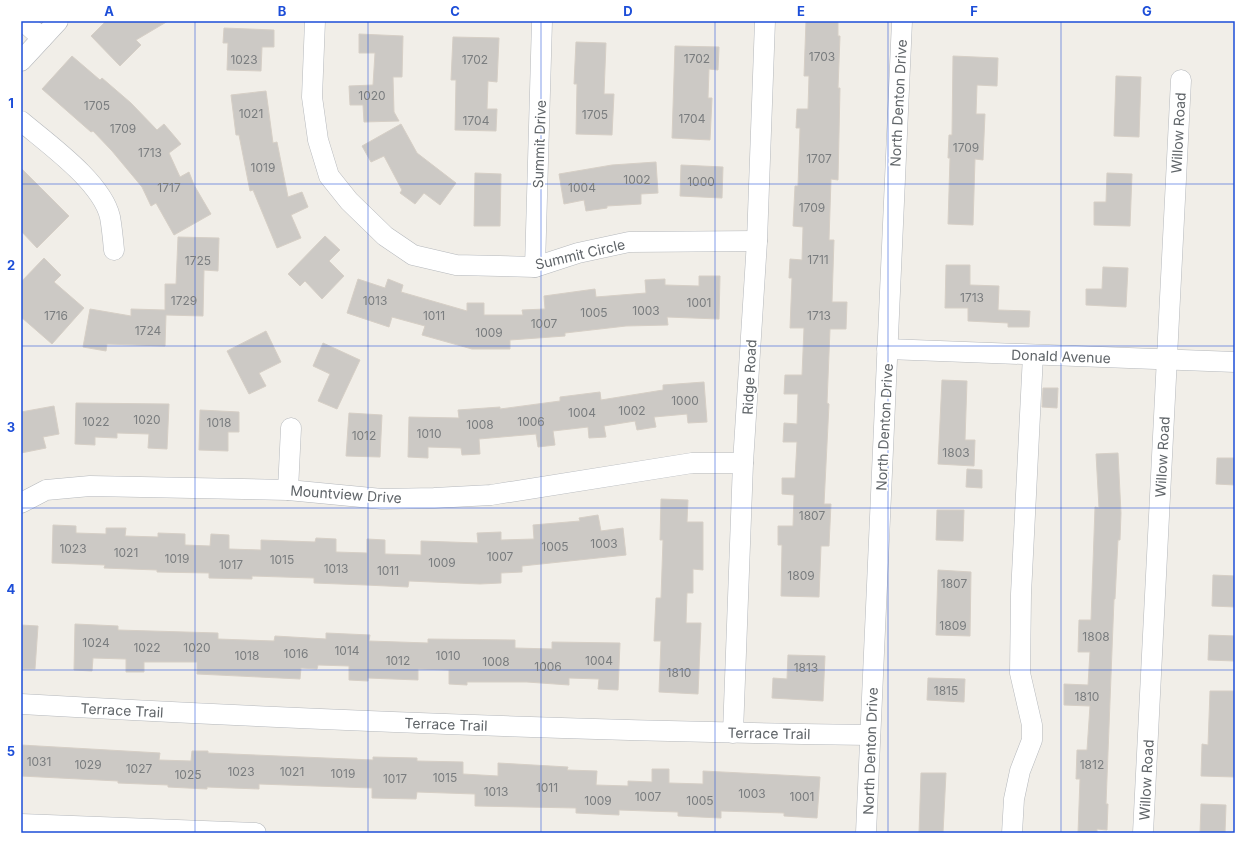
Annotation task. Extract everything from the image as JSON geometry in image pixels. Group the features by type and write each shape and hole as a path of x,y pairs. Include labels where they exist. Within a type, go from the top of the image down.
{"street":[{"path":"23,21 42,38"},
{"path":"21,61 58,21"},
{"name":"Summit Circle","path":"315,21 312,97 318,140 329,176 349,201 385,236 413,255 456,265 535,266 578,252 629,242 757,241"},
{"name":"Summit Drive","path":"535,266 542,21"},
{"name":"Ridge Road","path":"733,733 743,463 757,241 765,21"},
{"name":"North Denton Drive","path":"866,833 902,21"},
{"name":"Willow Road","path":"1143,833 1181,80"},
{"path":"21,121 83,175 98,193 110,216 114,250"},
{"name":"Donald Avenue","path":"888,349 1235,362"},
{"path":"1012,833 1014,799 1020,771 1032,740 1032,725 1020,673 1021,586 1033,355"},
{"path":"288,490 291,428"},
{"name":"Mountview Drive","path":"21,503 46,490 90,486 288,490 382,499 455,497 491,495 692,463 743,463"},
{"name":"Terrace Trail","path":"21,704 249,717 733,733 870,735"},
{"path":"21,824 256,833"}],"building":[{"path":"106,21 168,21 136,40 141,45 120,66 91,36"},
{"path":"806,21 838,21 838,36 840,36 838,88 840,88 838,180 831,179 829,240 834,240 832,302 847,302 846,329 830,329 827,403 829,404 824,504 831,504 829,546 821,546 819,597 781,596 782,545 778,545 778,526 793,526 794,495 782,494 782,478 795,478 797,442 783,442 784,423 797,424 798,394 784,394 785,375 802,375 804,328 790,328 792,278 789,278 790,259 802,260 803,227 793,226 795,186 798,186 800,128 796,128 797,109 808,109 809,76 804,76"},
{"path":"224,28 274,30 274,47 262,47 261,71 227,70 228,43 223,43"},
{"path":"359,34 403,36 402,77 393,77 394,112 399,121 364,122 363,105 350,105 349,86 373,85 375,53 359,53"},
{"path":"453,37 499,38 497,82 488,81 487,109 497,109 496,131 455,130 456,80 451,80"},
{"path":"576,42 606,43 604,94 614,94 612,135 576,134 577,84 574,84"},
{"path":"675,46 719,47 718,70 709,69 708,98 712,98 710,140 672,138"},
{"path":"72,56 100,80 102,78 131,103 157,130 164,124 181,144 169,153 180,177 189,172 194,185 211,214 174,235 156,203 151,206 142,187 112,151 93,131 91,132 42,89"},
{"path":"953,56 998,58 997,86 977,85 976,114 985,114 983,160 975,159 973,225 948,224 950,158 948,158 949,135 952,135"},
{"path":"1116,76 1141,77 1139,137 1114,136"},
{"path":"266,91 273,143 277,142 288,197 302,192 308,207 291,215 301,238 277,248 253,190 250,191 239,135 236,135 231,95"},
{"path":"401,124 417,153 456,183 440,205 424,193 415,204 400,193 402,190 384,156 371,162 362,146"},
{"path":"656,162 658,193 641,194 641,204 607,206 607,208 586,211 584,200 564,204 559,174 612,165"},
{"path":"681,165 723,167 722,198 680,196"},
{"path":"21,168 69,216 37,248 21,231"},
{"path":"475,173 501,174 500,226 474,226"},
{"path":"1107,173 1132,174 1130,226 1094,225 1094,202 1106,202"},
{"path":"325,236 340,250 329,261 344,276 322,299 305,281 300,286 288,274"},
{"path":"178,237 219,238 218,271 204,270 203,316 166,315 165,346 107,344 106,351 83,347 90,309 131,316 131,309 165,310 165,284 176,284"},
{"path":"44,258 61,275 54,282 84,308 52,344 21,317 21,282"},
{"path":"946,265 970,265 970,285 999,286 998,310 1030,311 1029,327 1008,327 1008,323 968,321 968,308 945,308"},
{"path":"1103,267 1128,268 1126,307 1086,305 1086,289 1102,289"},
{"path":"699,276 720,276 719,319 667,317 668,325 626,326 565,333 565,336 510,340 510,349 472,349 422,335 425,326 392,317 389,327 347,313 358,279 385,288 388,279 403,285 401,292 467,311 467,303 484,303 484,315 523,315 522,310 545,309 544,296 595,289 596,297 646,293 645,280 665,279 665,285 699,286"},
{"path":"266,331 281,362 259,373 266,386 249,394 227,351"},
{"path":"323,343 360,360 337,409 318,401 330,374 313,366"},
{"path":"942,380 967,381 965,440 975,440 974,466 938,464"},
{"path":"704,382 707,422 688,423 687,414 654,417 656,427 637,430 635,421 604,426 606,437 589,438 588,427 553,431 555,445 538,447 536,434 479,439 480,454 462,455 461,448 428,447 428,458 408,457 409,417 459,418 458,410 500,407 500,409 560,401 560,397 600,392 601,400 663,390 663,385"},
{"path":"1043,388 1058,388 1057,408 1042,407"},
{"path":"76,403 169,404 167,449 148,448 149,434 117,433 117,438 95,437 95,445 75,444"},
{"path":"54,406 59,434 43,437 46,448 21,453 21,412"},
{"path":"200,410 239,412 239,432 228,432 228,451 199,450"},
{"path":"349,413 382,415 380,457 346,456"},
{"path":"1118,453 1121,513 1114,599 1106,804 1108,804 1107,830 1097,829 1097,833 1078,833 1080,779 1076,779 1077,750 1087,750 1090,706 1064,705 1064,684 1088,685 1090,652 1078,652 1079,620 1091,620 1095,507 1099,508 1096,454"},
{"path":"1217,458 1235,458 1235,485 1216,484"},
{"path":"967,469 982,470 982,488 966,487"},
{"path":"661,499 688,500 687,522 703,522 703,570 693,569 693,593 687,593 686,623 701,623 698,694 659,692 661,641 654,641 656,598 661,598 663,540 660,540"},
{"path":"937,510 964,510 963,541 936,540"},
{"path":"598,515 601,531 623,528 626,555 522,566 522,572 501,573 501,583 480,584 409,581 408,587 314,583 314,578 252,576 252,579 209,578 209,573 157,572 157,570 104,568 105,565 52,563 53,525 76,526 76,533 106,534 106,528 126,528 125,536 158,537 158,533 185,534 185,545 210,546 211,534 229,535 229,549 261,550 261,540 315,542 316,538 336,539 336,552 367,553 367,539 385,540 385,554 421,555 421,541 478,543 477,533 501,532 501,540 534,539 533,525 580,521 579,518"},
{"path":"938,570 971,572 970,636 936,635"},
{"path":"1213,575 1235,576 1235,607 1212,606"},
{"path":"75,624 118,626 118,630 218,633 218,639 274,641 275,636 326,639 326,633 370,635 369,641 428,643 428,639 515,640 515,648 552,649 552,642 620,643 618,690 598,689 599,679 569,678 569,685 527,682 467,682 467,685 449,684 449,670 418,669 418,680 368,678 368,681 349,680 349,666 318,665 317,669 301,668 300,679 197,674 197,662 144,662 144,672 126,672 126,659 93,658 92,671 74,670"},
{"path":"21,625 38,626 35,669 21,669"},
{"path":"1209,635 1235,636 1235,661 1208,660"},
{"path":"788,655 825,656 823,701 772,698 773,678 787,679"},
{"path":"928,678 965,679 964,702 927,700"},
{"path":"1210,691 1235,691 1235,777 1201,776 1202,744 1208,745"},
{"path":"21,745 160,753 159,760 191,761 192,751 208,751 208,753 373,760 373,757 417,758 417,761 463,762 463,774 498,776 498,763 568,767 567,770 597,771 596,785 628,786 628,781 652,782 652,769 669,769 669,783 703,784 703,771 820,777 817,818 784,816 784,813 721,811 721,818 678,816 678,812 619,810 619,815 576,813 576,808 475,806 475,794 417,792 416,799 372,798 372,788 259,784 259,789 207,787 207,789 168,787 168,785 118,783 118,781 21,776"},
{"path":"921,773 946,773 943,833 919,833"},
{"path":"1201,804 1226,805 1225,833 1200,833"}]}
